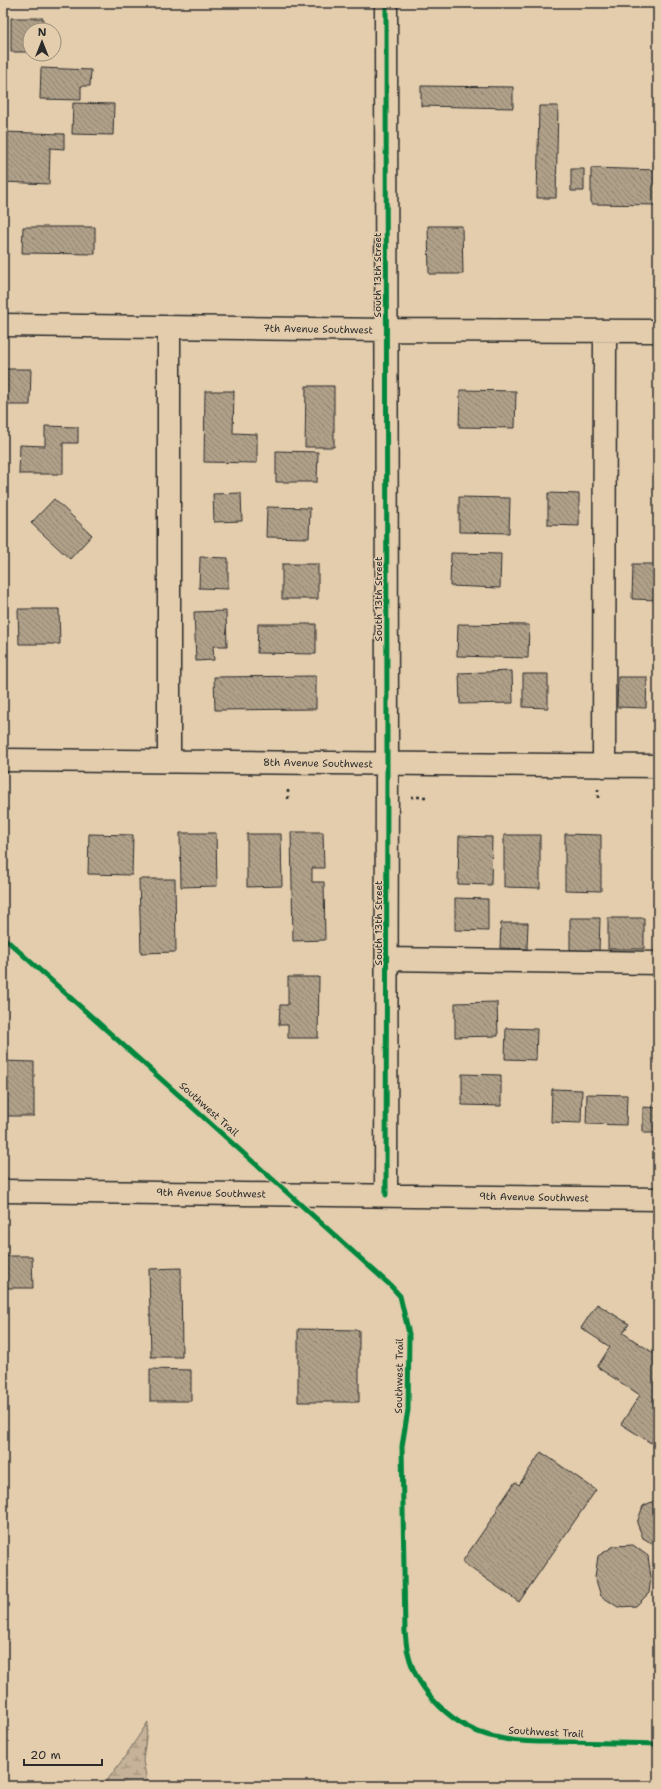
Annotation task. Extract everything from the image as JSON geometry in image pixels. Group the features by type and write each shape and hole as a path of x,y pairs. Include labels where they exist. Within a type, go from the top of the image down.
{"street":[{"name":"South 13th Street","path":"386,3 386,1195"},
{"name":"7th Avenue Southwest","path":"3,325 387,330 658,331"},
{"path":"169,327 169,761"},
{"path":"604,766 605,331"},
{"name":"8th Avenue Southwest","path":"3,760 658,766"},
{"path":"387,959 658,963"},
{"name":"9th Avenue Southwest","path":"3,1191 658,1199"}],"green space":[{"path":"148,1722 143,1761 148,1786 103,1786 126,1755"}],"building":[{"path":"45,3 45,5 12,4"},
{"path":"11,18 43,18 43,22 22,22 22,52 11,52"},
{"path":"41,68 91,70 90,86 81,86 81,100 40,99"},
{"path":"421,86 513,87 513,108 421,106"},
{"path":"73,103 114,104 113,135 72,134"},
{"path":"539,106 558,106 556,198 537,198"},
{"path":"3,132 64,134 64,149 50,148 49,184 3,182"},
{"path":"591,168 658,170 658,205 591,204"},
{"path":"571,169 584,169 584,191 571,191"},
{"path":"428,226 462,226 463,274 429,274"},
{"path":"23,227 95,227 95,254 22,253"},
{"path":"3,369 31,369 30,405 3,405"},
{"path":"306,386 334,386 334,447 305,447"},
{"path":"460,390 516,391 515,428 459,427"},
{"path":"205,391 234,391 233,433 257,434 257,463 204,462"},
{"path":"45,426 78,427 78,443 63,443 63,474 19,474 20,445 45,446"},
{"path":"276,451 318,452 317,482 276,482"},
{"path":"241,493 242,521 214,522 213,494"},
{"path":"548,493 579,494 579,526 548,525"},
{"path":"459,497 510,498 509,533 459,532"},
{"path":"54,499 92,535 70,559 31,523"},
{"path":"267,507 310,508 309,538 266,537"},
{"path":"451,553 501,554 500,588 450,586"},
{"path":"200,557 228,558 228,589 199,588"},
{"path":"282,564 318,564 318,599 282,599"},
{"path":"633,564 658,564 658,600 632,599"},
{"path":"18,609 59,609 60,644 19,644"},
{"path":"226,611 227,646 213,646 214,660 196,661 194,612"},
{"path":"258,624 316,624 316,654 257,653"},
{"path":"458,624 529,625 528,658 457,656"},
{"path":"512,671 513,703 460,704 459,673"},
{"path":"523,674 548,674 548,708 523,707"},
{"path":"316,676 316,709 215,710 214,677"},
{"path":"618,677 647,677 646,708 617,707"},
{"path":"291,832 323,832 324,868 312,868 312,882 324,882 325,940 293,941"},
{"path":"180,833 216,833 217,886 181,887"},
{"path":"89,834 133,835 132,875 88,874"},
{"path":"247,834 281,834 282,886 247,887"},
{"path":"565,834 601,835 601,891 565,890"},
{"path":"504,835 540,835 540,888 504,887"},
{"path":"459,836 492,837 491,885 458,884"},
{"path":"139,879 175,879 176,952 141,953"},
{"path":"455,898 488,899 488,931 455,930"},
{"path":"570,918 600,918 599,951 570,950"},
{"path":"608,918 644,918 644,949 608,949"},
{"path":"501,923 528,923 527,949 500,948"},
{"path":"288,977 319,977 318,1038 288,1038 288,1025 279,1025 280,1005 288,1005"},
{"path":"497,1002 498,1036 455,1037 455,1003"},
{"path":"506,1028 537,1029 536,1060 505,1059"},
{"path":"3,1061 34,1062 34,1116 3,1116"},
{"path":"462,1074 501,1075 501,1106 462,1105"},
{"path":"552,1089 582,1090 581,1123 551,1122"},
{"path":"587,1094 627,1095 626,1125 586,1124"},
{"path":"643,1107 658,1108 658,1133 643,1133"},
{"path":"3,1256 32,1256 33,1288 3,1288"},
{"path":"181,1268 182,1357 151,1357 149,1269"},
{"path":"597,1304 629,1324 623,1333 658,1356 658,1433 651,1443 621,1424 640,1395 597,1367 610,1347 581,1328"},
{"path":"298,1329 359,1330 359,1402 298,1402"},
{"path":"150,1369 191,1370 191,1401 150,1401"},
{"path":"541,1452 596,1490 519,1602 462,1562 515,1482 519,1485"},
{"path":"658,1499 658,1547 643,1538 637,1523 643,1506"},
{"path":"633,1545 648,1556 651,1577 649,1593 636,1606 618,1607 601,1596 595,1577 598,1556 614,1546"}],"cycle path":[{"path":"386,3 386,1195"},
{"name":"Southwest Trail","path":"3,937 390,1285 400,1296 409,1334 408,1410 402,1446 405,1632 407,1650 413,1667 429,1695 440,1707 466,1726 480,1733 495,1737 532,1742 658,1744"}]}
